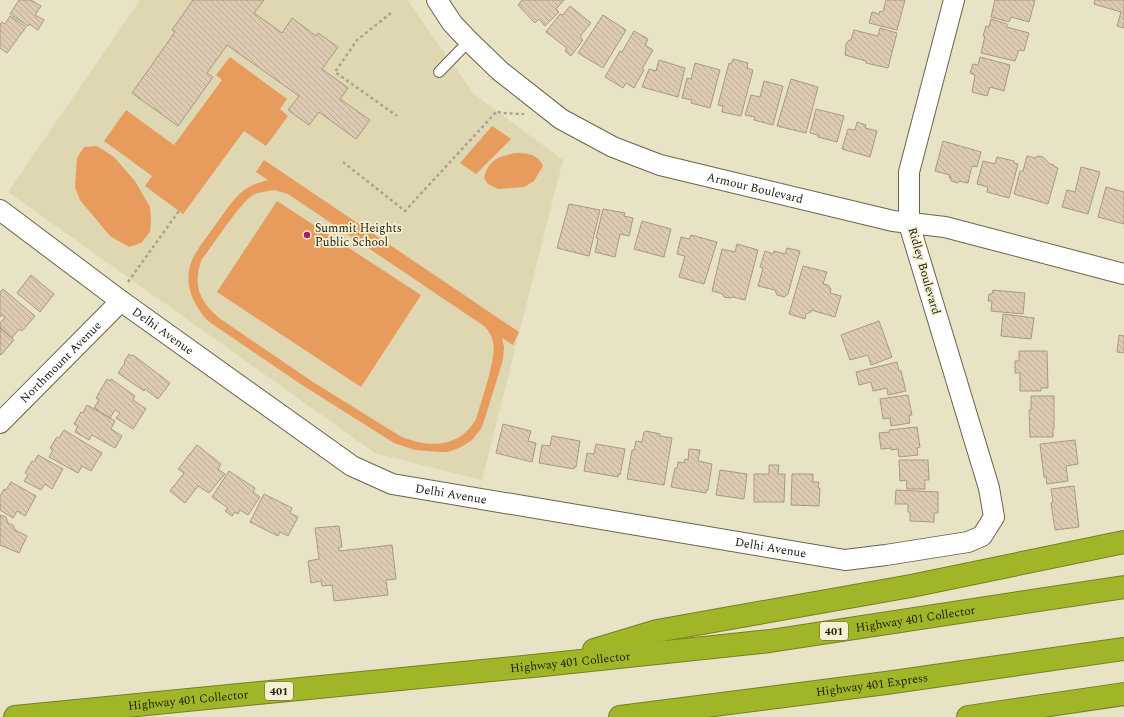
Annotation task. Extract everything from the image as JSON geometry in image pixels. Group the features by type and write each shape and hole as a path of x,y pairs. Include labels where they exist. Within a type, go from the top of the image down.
{"highway":[{"path":"543,665 657,631 911,586 1124,542"},
{"name":"Highway 401 Collector","path":"15,717 770,641 1124,587"},
{"name":"Highway 401 Express","path":"620,717 871,685 1124,649"},
{"path":"968,717 1124,694"}],"street":[{"name":"Armour Boulevard","path":"437,0 452,23 500,71 561,119 613,147 660,164 893,221 945,227 1124,274"},
{"name":"Ridley Boulevard","path":"954,0 909,172 909,224 989,488 994,517 982,536"},
{"name":"Delhi Avenue","path":"0,210 119,299 352,466 392,484 845,560 968,542 982,536"},
{"name":"Northmount Avenue","path":"0,423 32,393 119,299"}],"lane":[{"path":"438,72 469,41"}],"path":[{"path":"391,13 357,40 334,72 397,116"},
{"path":"343,162 405,211 497,110 501,113 525,114"},
{"path":"119,299 181,208"}],"shaded area":[{"name":"Summit Heights Public School","path":"140,0 408,0 474,94 563,160 482,480 375,453 8,192"},
{"path":"230,57 287,99 280,109 288,116 266,146 244,131 183,214 145,186 152,176 104,141 126,110 174,145 222,80 216,75"},
{"path":"492,126 511,139 476,174 460,163"},
{"path":"97,146 114,157 135,181 150,207 150,232 141,243 129,247 110,236 80,200 75,187 77,158 84,147"},
{"path":"515,153 532,155 541,162 543,166 534,181 524,187 498,189 488,184 484,178 492,163 499,158"},
{"path":"264,160 519,332 513,345 502,338 504,347 503,360 481,429 472,440 461,447 448,452 415,450 394,443 299,383 208,321 202,314 193,298 188,281 191,263 200,246 236,198 251,186 268,180 256,172","holes":["274,190 288,194 484,326 491,335 494,349 488,380 476,419 469,429 461,436 452,441 431,444 421,443 400,436 313,382 219,318 206,305 199,292 199,268 202,259 227,225 247,200 253,195"]},
{"path":"277,201 421,295 361,387 217,292"}],"building":[{"path":"19,0 31,0 41,6 35,15 44,20 38,30 29,24 28,26 10,14"},
{"path":"193,0 264,0 254,13 282,33 292,18 316,36 318,33 338,47 322,69 348,88 340,99 370,120 356,139 319,112 309,125 288,110 299,96 227,45 207,73 213,77 178,126 132,93 175,32 172,30"},
{"path":"522,0 564,0 556,9 559,12 545,26 539,19 535,23 518,5"},
{"path":"886,0 905,0 897,30 869,23 872,12 879,14 880,11 883,12"},
{"path":"995,0 1035,0 1029,22 1011,17 1009,22 991,17"},
{"path":"1095,0 1124,0 1124,28 1117,26 1121,12 1094,4"},
{"path":"570,6 591,23 581,35 583,40 571,56 565,51 567,48 546,32 560,14 563,15"},
{"path":"603,15 626,30 603,68 578,53"},
{"path":"10,16 26,27 7,53 0,48 0,24 2,22 5,24"},
{"path":"991,19 1007,24 1007,27 1029,33 1024,51 1019,50 1015,61 981,53 985,36 983,36 986,26 989,27"},
{"path":"880,28 897,33 888,68 866,63 866,61 845,55 846,44 849,40 851,40 854,30 878,36"},
{"path":"634,31 648,39 645,45 653,50 642,69 644,70 634,88 626,83 623,88 605,77"},
{"path":"980,57 1010,65 1004,91 990,87 987,96 972,92 975,75 970,73 973,64 978,65"},
{"path":"733,59 748,63 747,68 753,70 741,116 722,112 723,106 718,105 729,63 731,64"},
{"path":"659,60 685,68 678,97 642,87 649,69 656,71"},
{"path":"695,63 720,70 710,108 691,103 692,100 682,98 687,78 691,79"},
{"path":"791,79 818,87 806,133 777,126"},
{"path":"764,81 783,86 773,125 754,120 755,117 745,115 751,95 760,97"},
{"path":"816,109 844,116 837,142 818,137 818,135 810,133"},
{"path":"857,122 866,125 865,128 877,131 870,157 842,149 848,129 855,130"},
{"path":"943,141 981,152 977,167 972,166 968,183 951,181 951,178 949,178 950,175 935,171"},
{"path":"1027,156 1035,158 1038,156 1043,157 1050,164 1058,168 1048,204 1014,194 1020,171 1023,171"},
{"path":"997,157 1014,161 1014,163 1018,164 1009,198 987,192 988,187 977,184 983,161 995,164"},
{"path":"1081,167 1100,172 1088,214 1062,207 1067,190 1075,192"},
{"path":"1106,187 1124,192 1124,224 1098,217"},
{"path":"569,204 600,210 589,256 557,248"},
{"path":"603,209 625,213 624,216 633,218 629,236 620,234 615,257 595,252 598,239 596,238"},
{"path":"642,221 671,229 664,257 634,249"},
{"path":"691,235 717,242 704,284 679,277 685,256 677,254 681,237 689,239"},
{"path":"737,244 758,250 745,300 733,297 724,297 723,294 712,291 722,249 735,252"},
{"path":"787,248 800,251 788,294 784,297 777,295 775,290 758,286 763,268 760,267 765,251 773,254 774,251 785,254"},
{"path":"803,266 827,272 823,284 828,285 831,289 830,293 841,296 835,317 811,310 811,312 806,314 805,319 789,314"},
{"path":"31,275 54,294 40,312 17,293"},
{"path":"3,289 35,316 22,331 19,329 12,338 0,327 0,323 5,317 2,315 0,317 0,292"},
{"path":"993,290 1025,293 1023,314 991,311 992,301 988,301 989,294 992,294"},
{"path":"1003,314 1034,318 1031,339 1001,336"},
{"path":"879,321 892,357 871,365 868,355 850,360 841,335"},
{"path":"0,328 14,340 1,355 0,354"},
{"path":"1119,335 1124,336 1124,353 1117,352"},
{"path":"1019,351 1047,351 1048,388 1041,388 1041,391 1020,391 1020,373 1015,373 1015,361 1019,361"},
{"path":"129,354 132,356 133,355 170,383 158,399 145,389 144,391 118,373"},
{"path":"897,362 906,391 888,395 887,388 873,391 871,382 859,385 856,372"},
{"path":"107,379 110,381 111,379 135,396 133,400 146,409 133,429 116,418 120,413 115,410 110,418 94,408 99,400 96,398"},
{"path":"908,395 912,415 909,415 910,423 891,426 890,418 883,419 880,399"},
{"path":"1031,396 1054,396 1053,437 1030,437 1029,410 1031,410"},
{"path":"87,405 115,421 111,429 122,436 115,448 92,435 89,440 75,432 78,426 74,424 81,412 83,413"},
{"path":"503,424 531,431 528,441 536,443 532,462 496,453"},
{"path":"917,427 920,447 917,448 918,455 899,457 898,449 881,449 879,433 890,432 889,430"},
{"path":"64,430 102,453 91,471 82,466 78,473 49,457 53,450 50,448 57,437 59,438"},
{"path":"646,431 672,438 664,485 627,479 632,450 634,450 636,441 642,442 644,432"},
{"path":"552,436 580,441 576,467 574,467 574,469 539,463 542,445 550,446"},
{"path":"1075,440 1078,464 1066,466 1068,481 1047,484 1046,477 1044,477 1040,444"},
{"path":"596,444 625,449 620,475 618,474 618,477 584,471 587,453 594,454"},
{"path":"197,445 221,464 218,469 225,474 209,493 198,486 185,503 170,491 184,473 178,469"},
{"path":"689,449 700,450 698,461 712,464 708,490 706,490 706,493 671,487 675,468 677,468 678,462 684,463 685,459 688,460"},
{"path":"38,455 63,469 52,489 45,484 41,490 24,481 28,475 25,473 32,461 34,462"},
{"path":"899,460 928,460 929,480 925,480 925,489 907,489 906,480 900,481"},
{"path":"769,465 779,465 778,474 785,474 784,502 754,502 754,474 769,474"},
{"path":"720,470 747,474 744,499 716,495"},
{"path":"229,471 255,488 253,492 260,497 248,515 240,510 238,514 235,512 232,516 225,511 228,508 212,497"},
{"path":"792,474 813,474 813,482 819,482 819,506 791,505"},
{"path":"11,482 36,496 25,516 17,511 13,518 0,510 0,496"},
{"path":"1074,486 1079,527 1055,530 1051,503 1053,502 1051,489"},
{"path":"896,490 938,492 938,513 934,513 934,522 910,521 908,504 895,504"},
{"path":"264,494 292,508 290,513 298,517 288,536 280,532 278,536 250,522"},
{"path":"0,515 6,517 8,523 13,525 15,530 27,536 19,553 0,545"},
{"path":"339,526 342,547 339,547 339,551 392,545 396,579 386,580 388,595 334,601 332,585 322,586 321,581 311,583 308,561 319,559 315,528"}],"place":[{"name":"Summit Heights Public School","path":"307,235"}]}
